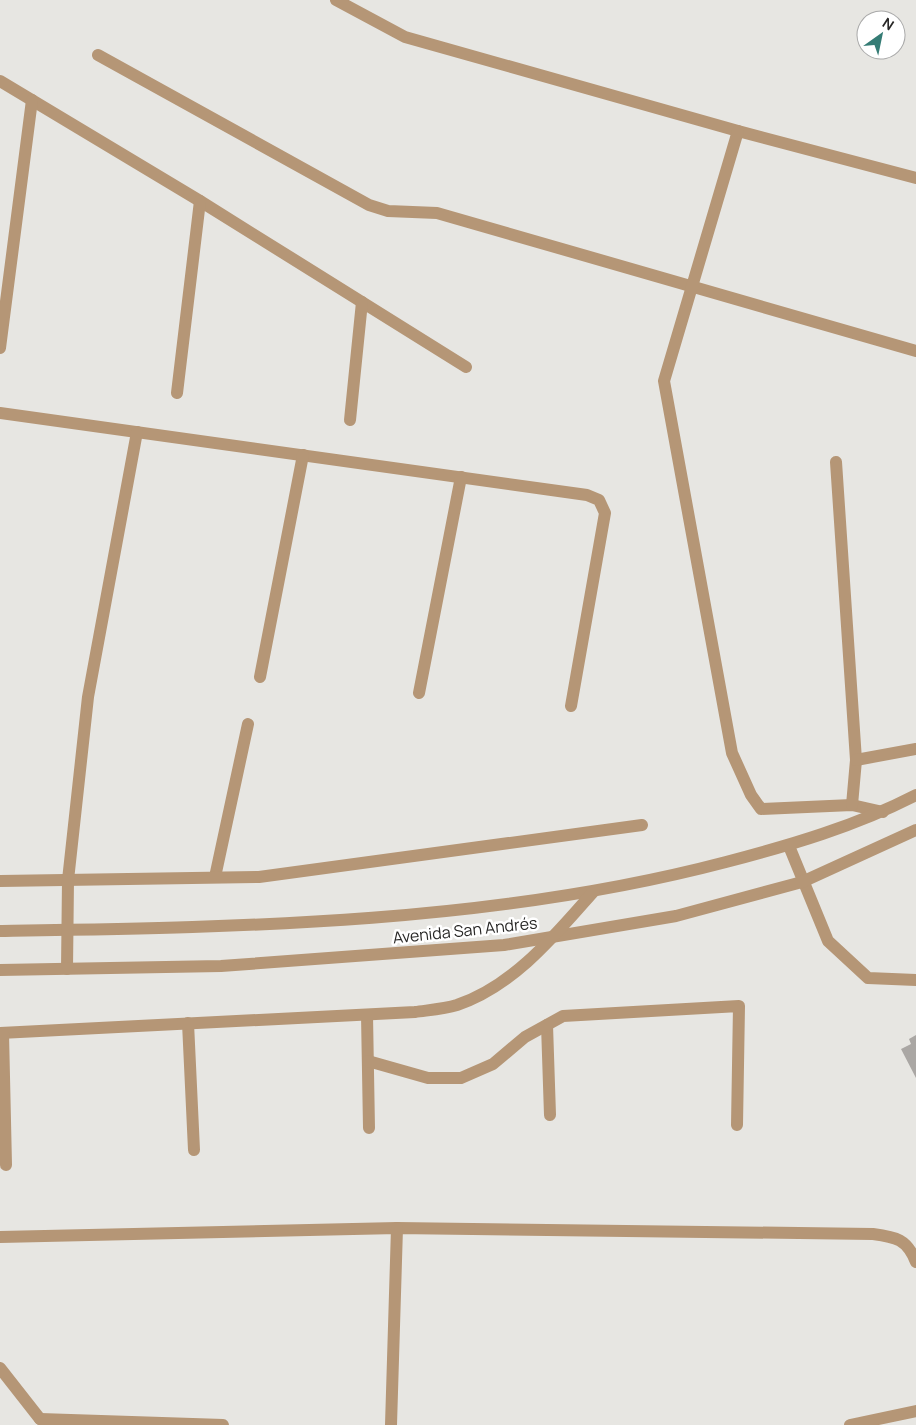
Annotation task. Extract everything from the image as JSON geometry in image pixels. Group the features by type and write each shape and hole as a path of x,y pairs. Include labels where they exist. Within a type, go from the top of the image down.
{"street":[{"path":"336,0 405,36 738,131 916,178"},
{"path":"98,55 370,205 388,211 437,213 916,351"},
{"path":"0,80 200,201 466,367"},
{"path":"0,348 32,100"},
{"path":"738,131 664,381 732,753 751,795 761,809 852,806 883,812"},
{"path":"176,393 200,201"},
{"path":"350,420 362,302"},
{"path":"0,412 587,495 599,500 605,513 571,706"},
{"path":"67,969 68,880 88,697 137,432"},
{"path":"260,677 303,455"},
{"path":"836,462 856,760 852,806"},
{"path":"419,693 462,477"},
{"path":"216,877 248,724"},
{"path":"856,760 916,749"},
{"name":"Avenida San Andrés","path":"0,931 219,928 489,908 668,878 789,846 883,812 916,795"},
{"path":"0,881 259,876 642,825"},
{"name":"Avenida San Andrés","path":"0,970 230,966 504,945 676,916 804,882 916,830"},
{"path":"789,846 828,941 868,978 916,980"},
{"path":"6,1165 1,1033 367,1015 415,1012 457,1005 500,984 554,937 594,890"},
{"path":"368,1061 428,1078 461,1078 493,1064 525,1037 564,1016 739,1006 737,1125"},
{"path":"367,1015 369,1128"},
{"path":"188,1024 194,1150"},
{"path":"546,1025 550,1115"},
{"path":"0,1237 397,1228 873,1234 896,1237 911,1249 916,1262"},
{"path":"392,1425 397,1228"},
{"path":"0,1368 46,1422 223,1425"},
{"path":"850,1425 916,1411"}],"building":[{"path":"916,1035 916,1078 901,1049 911,1044 909,1039"}]}
